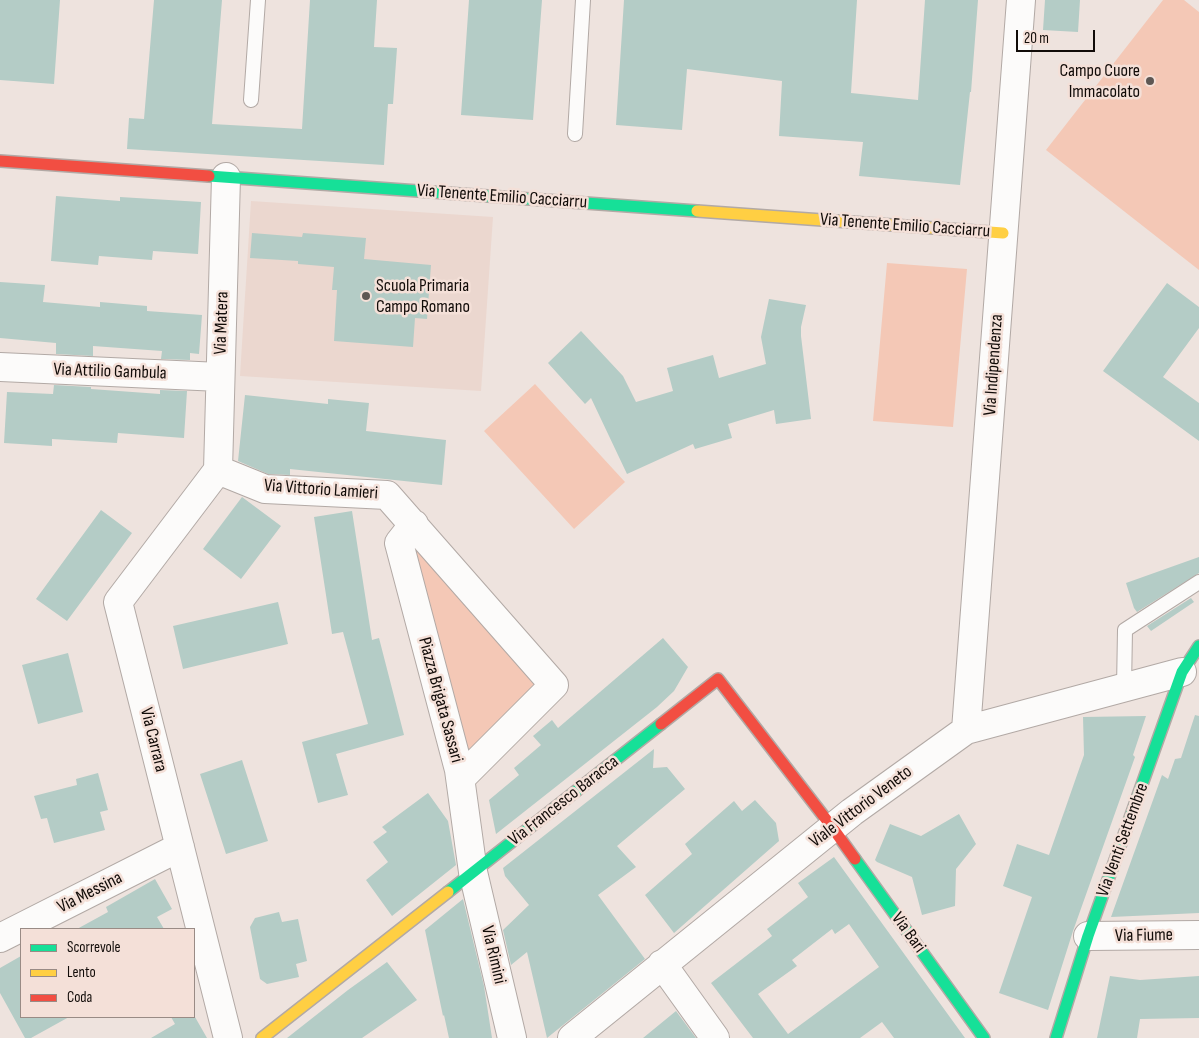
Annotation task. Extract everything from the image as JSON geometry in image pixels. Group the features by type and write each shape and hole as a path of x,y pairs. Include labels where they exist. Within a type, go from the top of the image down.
{"street":[{"name":"Via Indipendenza","path":"966,730 1021,0"},
{"name":"Via Tenente Emilio Cacciarru","path":"0,160 1003,233"},
{"name":"Via Matera","path":"218,470 226,177"},
{"name":"Via Attilio Gambula","path":"0,368 220,377"},
{"name":"Via Vittorio Lamieri","path":"218,470 265,490 388,495 414,524"},
{"name":"Via Carrara","path":"218,470 118,602 228,1038"},
{"name":"Piazza Brigata Sassari","path":"414,524 554,685 461,778 399,543 414,524"},
{"name":"Via Venti Settembre","path":"1056,1038 1088,936 1199,646"},
{"name":"Viale Vittorio Veneto","path":"572,1038 832,827 966,730 1190,672"},
{"name":"Via Francesco Baracca","path":"262,1038 718,679 832,827"},
{"name":"Via Rimini","path":"461,778 473,872 512,1038"},
{"name":"Via Bari","path":"832,827 984,1038"},
{"name":"Via Messina","path":"0,938 180,846"},
{"name":"Via Fiume","path":"1088,936 1199,935"},
{"path":"662,964 715,1038"}],"lane":[{"path":"251,100 258,0"},
{"path":"575,134 583,0"},
{"path":"1124,688 1125,630 1199,582"}],"shaded area":[{"name":"Campo Cuore Immacolato","path":"1163,0 1184,0 1199,12 1199,270 1046,150"},
{"name":"Scuola Primaria Campo Romano","path":"251,201 493,217 481,391 240,376"},
{"path":"887,263 967,269 953,427 873,421"},
{"path":"535,384 625,482 574,529 484,431"},
{"path":"418,539 543,688 462,767 406,552"}],"building":[{"path":"0,0 60,0 54,84 0,80"},
{"path":"154,0 222,0 212,124 302,129 310,0 377,0 374,47 397,48 393,104 388,104 384,165 127,149 129,118 144,119"},
{"path":"469,0 542,0 533,120 461,115"},
{"path":"624,0 857,0 851,93 918,100 925,0 978,0 971,92 960,185 859,176 863,142 779,136 782,81 687,69 682,130 616,125"},
{"path":"1045,0 1080,0 1078,32 1043,30"},
{"path":"56,196 120,201 120,197 201,202 198,254 153,251 152,260 99,256 98,265 51,261"},
{"path":"252,233 302,237 303,233 366,238 364,259 431,265 427,319 415,318 413,347 334,341 337,290 332,290 334,267 298,264 298,261 250,258"},
{"path":"0,282 45,285 43,302 100,307 100,302 147,306 147,311 202,315 199,354 190,353 190,360 161,359 162,351 93,346 93,356 56,354 56,343 0,338"},
{"path":"1167,283 1199,307 1199,328 1163,377 1199,403 1199,441 1103,371"},
{"path":"769,299 806,305 801,336 811,419 776,424 774,410 728,424 732,438 695,449 693,444 627,474 591,398 585,404 548,363 581,331 623,376 636,402 673,391 667,368 713,355 719,378 766,364 761,337"},
{"path":"54,385 160,394 160,390 187,391 184,438 118,433 117,443 52,439 52,446 4,443 7,392 53,394"},
{"path":"245,395 328,404 328,399 369,403 366,431 446,440 442,485 290,469 290,475 268,474 238,461"},
{"path":"242,497 281,526 241,579 203,549"},
{"path":"101,510 132,533 67,621 36,599"},
{"path":"352,511 372,640 379,638 404,735 336,754 348,795 318,803 302,742 368,724 343,632 332,634 314,517"},
{"path":"1199,557 1199,573 1137,612 1126,583"},
{"path":"1191,598 1194,602 1151,631 1147,626"},
{"path":"278,602 288,644 183,669 173,626"},
{"path":"663,638 688,667 674,691 657,707 496,834 489,800 519,775 514,768 541,745 533,736 552,720 558,728"},
{"path":"68,653 83,712 38,724 22,665"},
{"path":"1195,715 1199,716 1199,913 1111,917 1162,775 1168,779 1175,759 1181,758"},
{"path":"1146,716 1133,755 1135,757 1073,931 1048,1010 999,993 1032,897 1003,886 1017,844 1049,855 1084,755 1083,717"},
{"path":"654,749 653,768 667,767 685,789 617,846 636,867 598,895 645,959 547,1038 527,952 511,965 503,930 529,905 505,876 503,868"},
{"path":"242,760 268,841 226,854 200,774"},
{"path":"98,773 108,810 100,812 105,830 54,843 47,818 41,819 34,796 77,785 76,779"},
{"path":"428,793 448,821 456,865 392,916 366,880 388,862 373,842 387,832 382,827"},
{"path":"755,800 776,823 779,841 674,933 645,895 692,854 685,844 734,801 742,811"},
{"path":"959,814 976,844 956,869 955,906 922,915 912,877 875,860 890,824 921,836"},
{"path":"834,857 965,1038 894,1038 882,1022 860,1038 753,1038 711,983 772,936 767,929 808,897 798,883","holes":["849,924 879,967 788,1034 758,994 797,966 792,960 832,929 835,934"]},
{"path":"155,879 172,909 157,917 163,928 79,928 108,912 106,907"},
{"path":"463,899 484,986 492,1038 449,1038 425,930"},
{"path":"279,912 282,922 298,919 307,961 296,964 299,977 267,984 260,979 250,927 255,918"},
{"path":"20,957 20,1018 67,1018 31,1038 25,1038 0,993 0,968"},
{"path":"387,962 417,1000 362,1038 287,1038 348,990"},
{"path":"1110,976 1140,980 1199,976 1199,1018 1140,1019 1137,1038 1097,1038"},
{"path":"676,1011 696,1038 643,1038"},
{"path":"195,1017 207,1038 151,1038 175,1024 172,1018"}],"traffic: fast":[{"path":"209,176 697,211"},
{"path":"1056,1038 1088,936 1182,672 1199,646"},
{"path":"448,892 661,724"},
{"path":"855,859 984,1038"}],"traffic: slow":[{"path":"697,211 1003,233"},
{"path":"262,1038 448,892"}],"traffic: jam":[{"path":"0,161 209,176"},
{"path":"661,724 718,679 855,859"}],"place":[{"name":"Campo Cuore Immacolato","path":"1150,81"},
{"name":"Scuola Primaria Campo Romano","path":"366,296"}]}
